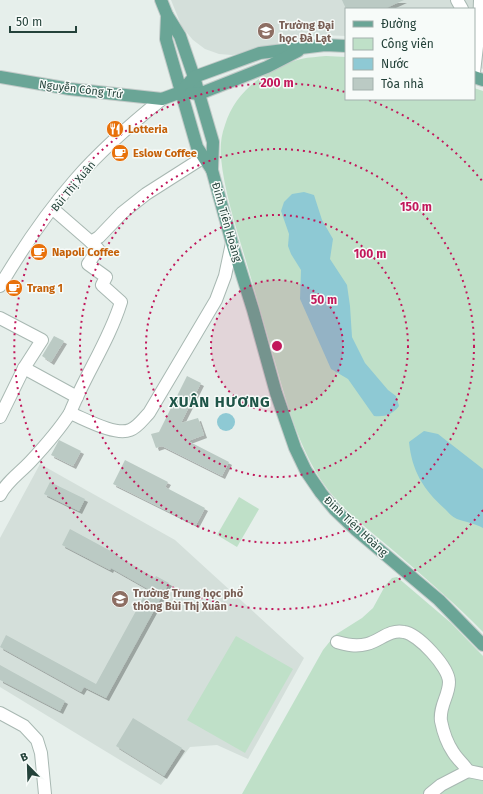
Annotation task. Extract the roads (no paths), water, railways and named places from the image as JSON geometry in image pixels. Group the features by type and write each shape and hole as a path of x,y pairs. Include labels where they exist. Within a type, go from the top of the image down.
{"main road":[{"path":"161,0 167,15"},
{"name":"Đinh Tiên Hoàng","path":"167,15 180,36 213,142 212,170"},
{"name":"Đinh Tiên Hoàng","path":"167,15 166,39 197,147 212,170 232,243 254,310 276,392 295,448 306,471 335,510 356,530 438,600 483,645"},
{"path":"181,92 194,78 260,53 325,45 345,46"},
{"path":"162,99 181,92 199,94 267,67 304,47"},
{"name":"Nguyễn Công Trứ","path":"0,77 70,89 162,99"}],"street":[{"path":"475,57 480,0"},
{"name":"Bùi Thị Xuân","path":"0,286 52,209 75,180 93,160 136,120 162,99"},
{"path":"92,242 99,237 122,213 146,194 204,157"},
{"path":"2,488 30,462 61,426 70,413 116,318 121,302 102,285 106,277 88,264 98,249 92,242 52,209"},
{"path":"70,413 120,432 130,431 138,426 148,413 216,300 225,276 232,243"},
{"path":"0,318 42,340 24,368 0,417"},
{"path":"24,368 77,397"},
{"path":"337,642 351,646 368,644 395,631 406,632 436,656 443,665 449,681 448,693 441,712 443,729 453,752 468,771"},
{"path":"0,713 24,726 37,740 41,753 48,793"},
{"path":"430,794 468,771 483,774"}],"water":[{"path":"304,192 314,195 322,220 333,239 330,259 347,285 352,337 365,363 388,390 396,396 399,406 394,412 388,415 374,416 348,379 331,369 300,299 301,270 288,246 289,234 281,211 284,202 292,194"},
{"path":"222,413 230,413 235,418 233,429 230,431 222,431 217,426 217,418"},
{"path":"424,431 438,434 483,469 483,528 452,516 437,502 420,479 413,462 409,442"}],"place":[{"name":"Trường Đại học Đà Lạt","path":"266,31"},
{"name":"Lotteria","path":"115,129"},
{"name":"Eslow Coffee","path":"120,153"},
{"name":"Napoli Coffee","path":"39,252"},
{"name":"Trang 1","path":"14,288"},
{"name":"Trường Trung học phổ thông Bùi Thị Xuân","path":"120,599"}],"district":[{"name":"XUÂN HƯƠNG","path":"220,402"}]}
